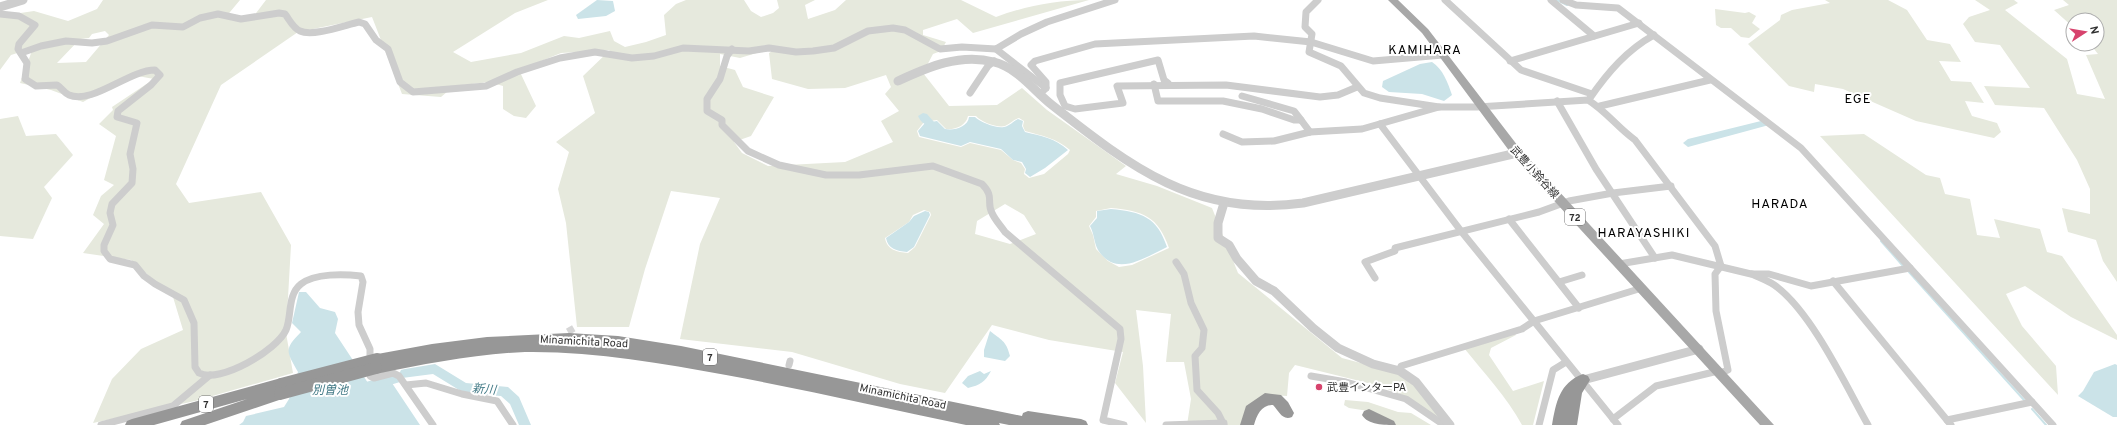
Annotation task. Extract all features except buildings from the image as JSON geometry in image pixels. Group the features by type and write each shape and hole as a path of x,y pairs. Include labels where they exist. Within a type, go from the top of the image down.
{"highway":[{"name":"Minamichita Road","path":"132,425 456,345 527,339 597,339 681,351 1038,425"},
{"name":"Minamichita Road","path":"377,364 487,350 524,347 602,349 675,359 857,395 993,425"},
{"path":"1558,425 1565,392 1572,385 1583,380"},
{"path":"1570,425 1575,392 1583,380"},
{"name":"Minamichita Road","path":"187,425 281,389"},
{"path":"1247,425 1251,410 1265,399 1276,399 1287,413"},
{"path":"970,411 977,409 1081,425"},
{"path":"1369,415 1389,425"}],"main road":[{"name":"武豊小鈴谷線","path":"1393,0 1425,31 1517,153 1768,425"}],"street":[{"path":"0,7 23,0"},
{"path":"21,53 41,46 66,41 96,43 107,41 152,25 183,27 200,18 218,14 241,19 285,14 294,27 301,32 317,31 359,22 365,24 376,40 388,49 400,82 413,92 486,86 496,83 517,72 560,58 595,52 632,58 654,56 683,48 732,49 749,51 769,48 796,52 813,51 834,48 868,31 894,28 905,30 940,49 962,47 996,49 1021,34 1047,22 1115,0"},
{"path":"1318,0 1306,12 1305,27 1312,34 1309,52 1337,63 1346,70 1357,87 1364,92 1376,97 1427,103 1439,107"},
{"path":"1445,0 1521,70 1590,97 1600,106 1624,134 1635,140 1671,186 1714,246 1721,266"},
{"path":"1551,0 1594,36"},
{"path":"1563,0 1569,4 1582,6 1618,8 1710,80 1801,148 2053,425"},
{"path":"0,14 11,14 34,23 34,27 19,44 18,49 27,63 24,77 26,82 36,86 57,84 70,96 90,94 145,70 155,70 160,75 151,85 118,111 116,117 137,123 130,154 133,179 132,183 112,204 110,213 112,225 104,245 104,251 110,259 132,264 155,284 184,300 194,323 195,367 200,374 210,375 233,369 247,363 280,340 286,330 295,291 301,284 319,278 354,275 361,276 363,282 358,312 359,325 370,349 370,376 374,378 394,373 399,376 433,425"},
{"path":"1510,61 1639,23"},
{"path":"1042,91 1046,82 1031,65 1035,62 1095,44 1254,36 1277,37 1311,42 1373,61 1443,55"},
{"path":"1223,134 1242,142 1274,142 1310,132 1362,129 1439,107 1557,101 1590,97 1616,63 1644,40 1654,36"},
{"path":"732,49 727,56 720,79 707,99 707,111 722,120 722,125 748,151 768,162 826,175 859,175 933,166 982,184 988,190 991,198 991,212 1006,232 1120,329 1122,338 1103,420 1124,425"},
{"path":"996,49 1042,91"},
{"path":"898,81 929,67 956,60 970,59 994,62 1012,68 1143,170 1169,185 1192,194 1224,203 1289,205 1517,153"},
{"path":"1168,83 1164,80 1158,60 1060,83 1060,96 1065,106 1075,109 1123,103 1117,86 1168,83 1253,87 1298,96 1333,96 1357,87"},
{"path":"970,93 988,66 994,62"},
{"path":"1600,106 1710,80"},
{"path":"1154,84 1158,101 1223,101 1262,109 1294,120 1301,120"},
{"path":"1242,96 1294,111 1310,132"},
{"path":"1557,101 1613,193 1655,258"},
{"path":"1380,124 1460,231 1616,422 1656,386 1728,370 1716,311 1715,274 1721,266"},
{"path":"1375,278 1364,262 1395,251 1395,248 1509,219 1564,204 1569,201 1613,193 1671,186"},
{"path":"1224,203 1218,223 1218,238 1229,245 1237,260 1256,281 1274,291 1313,328 1338,348 1373,364 1400,371 1416,382 1450,425"},
{"path":"1509,219 1579,308"},
{"path":"1619,264 1672,256 1751,274 1776,286 1797,306 1829,355 1868,425"},
{"path":"1166,425 1224,424 1218,413 1197,390 1195,356 1202,348 1204,330 1191,302 1184,274 1176,262"},
{"path":"1751,274 1769,274 1811,286 1910,268"},
{"path":"1559,282 1582,275"},
{"path":"1833,281 1949,422 2032,402"},
{"path":"1400,371 1401,366 1522,329 1534,321 1642,288"},
{"path":"1583,380 1614,370 1699,349"},
{"path":"1539,425 1553,370 1566,362"},
{"path":"101,425 173,406 210,375"},
{"path":"1311,376 1346,382 1406,399 1444,425"},
{"path":"406,385 414,383 434,384 458,393 497,400 513,425"}],"shaded area":[{"path":"103,0 240,0 225,18 250,21 266,0 548,0 515,13 453,52 471,62 521,53 564,36 579,38 610,31 614,41 625,47 646,42 666,35 664,15 676,4 686,0 744,0 751,11 761,17 773,13 779,8 777,0 815,0 805,5 808,19 835,10 846,0 961,0 996,17 1041,4 1089,0 973,33 957,19 923,30 923,35 946,42 941,51 933,54 923,73 949,106 997,105 1022,88 1047,110 1126,166 1116,174 1157,186 1212,208 1238,273 1342,358 1398,373 1415,384 1443,421 1407,397 1380,386 1295,365 1289,373 1287,396 1269,395 1242,425 1187,425 1191,399 1184,362 1166,362 1171,314 1136,310 1143,366 1146,423 1115,383 1123,352 1049,340 992,325 945,393 900,384 792,352 680,339 700,244 720,198 671,191 645,269 629,327 577,327 566,223 558,189 569,152 556,142 595,113 583,76 610,50 561,53 519,70 536,106 526,118 514,116 503,109 503,86 489,82 454,86 441,97 402,94 372,17 298,32 221,85 176,184 189,203 261,192 291,245 286,333 293,373 195,401 93,423 112,379 141,349 183,330 173,297 131,260 83,253 104,224 93,215 101,196 114,185 104,180 116,136 99,124 113,110 112,107 154,79 132,75 83,102 51,90 20,83 33,48 11,55 0,70 0,16 34,11 68,21 97,9","holes":["105,31 109,35 86,62 57,63 80,39 89,38 92,34","764,45 778,48 769,53 772,79 808,89 845,88 886,75 891,87 885,94 899,111 881,121 893,142 845,162 768,166 742,153 734,142 751,136 774,97 743,87 735,70 720,66 720,54 740,58 760,52","968,116 976,116 989,124 1005,126 1019,118 1024,121 1023,126 1025,131 1054,140 1070,150 1068,154 1044,174 1029,178 1024,174 1025,169 1021,163 1013,160 1001,150 970,143 961,147 919,137 917,131 924,122 937,120 946,129 960,127","1005,204 1024,215 1036,234 1010,244 975,234 977,221","1111,208 1141,214 1148,217 1160,229 1169,248 1132,265 1119,267 1108,261 1096,249 1093,235 1089,226 1096,217 1096,211","924,210 930,212 931,215 915,247 908,253 893,250 890,248 885,238 909,222 913,215"]},
{"path":"1825,0 1888,0 1907,10 1927,40 1950,44 1961,62 1939,61 1951,81 1971,82 1984,103 1965,101 1972,116 1997,123 2001,132 1994,138 1916,121 1843,89 1815,84 1814,92 1789,86 1748,44 1780,20 1781,15 1792,10 1830,3"},
{"path":"1975,0 2014,0 2018,3 2005,10 2067,59 2077,94 2105,99 2086,55 2098,54 2096,52 2105,52 2105,12 2065,12 2065,20 2054,10 2069,5 2063,0 2117,0 2117,282 2103,261 2096,240 2068,232 2062,208 2090,214 2090,189 2077,160 2044,108 1995,105 1984,86 2030,88 2000,45 1975,42 1963,24 1969,17 1990,10"},
{"path":"1715,9 1745,13 1749,12 1756,16 1752,23 1760,29 1749,38 1741,37 1731,28 1721,28 1716,25"},
{"path":"18,116 26,136 56,134 73,155 44,187 52,198 33,239 0,236 0,119"},
{"path":"1864,134 1926,175 1940,178 1945,194 1970,199 1977,235 2000,238 1994,219 2040,229 2047,252 2062,256 2117,335 2117,340 2071,317 2025,286 2006,294 2022,326 2056,366 2058,395 1820,136"},
{"path":"1514,332 1516,335 1491,348 1489,355 1513,391 1544,381 1533,425 1522,425 1502,395 1464,348"},
{"path":"1345,400 1368,402 1398,412 1411,413 1431,425 1396,425 1375,412 1349,408 1344,405"}],"water":[{"path":"597,0 613,1 615,11 606,16 578,19 576,15"},
{"path":"1432,62 1442,72 1452,95 1444,101 1422,94 1389,92 1382,87 1383,81 1420,64"},
{"path":"969,117 975,117 989,125 997,127 1008,126 1018,119 1023,121 1022,126 1025,132 1053,140 1068,150 1045,168 1030,177 1025,173 1026,169 1022,162 1013,160 1001,149 970,142 961,146 920,136 918,131 925,123 937,121 945,129 960,128 966,123"},
{"path":"1111,209 1140,214 1147,218 1158,229 1167,247 1131,263 1113,263 1105,258 1098,250 1090,226 1097,218 1097,211"},
{"path":"925,211 929,212 930,215 914,247 907,252 896,250 889,245 886,238 909,222 914,216"},
{"name":"別曽池","path":"299,292 306,292 320,308 335,312 338,319 335,333 370,386 369,388 392,383 420,425 239,425 243,422 246,416 284,407 289,399 298,372 289,355 289,347 301,332 292,323"},
{"path":"990,331 1003,341 1007,347 1010,356 1005,361 984,357 984,350"},
{"path":"2115,364 2117,365 2117,417 2113,417 2078,396 2083,391 2094,372"},
{"path":"980,371 984,374 991,371 987,378 976,386 968,388 962,383 968,376"}],"waterway":[{"path":"1557,0 1567,5"},
{"path":"923,116 925,120 929,122"},
{"path":"1688,143 1765,123"},
{"path":"1881,241 1903,266"},
{"path":"1909,272 2024,400"},
{"name":"新川","path":"405,374 435,369 464,388 504,391 515,401 525,425"},
{"name":"新川","path":"370,386 396,378"},
{"path":"2032,409 2046,425"}],"tunnel":[{"path":"569,327 577,341"}],"place":[{"name":"武豊インターPA","path":"1319,387"}],"district":[{"name":"KAMIHARA","path":"1425,49"},
{"name":"EGE","path":"1858,98"},
{"name":"HARADA","path":"1780,203"},
{"name":"HARAYASHIKI","path":"1644,232"}]}
